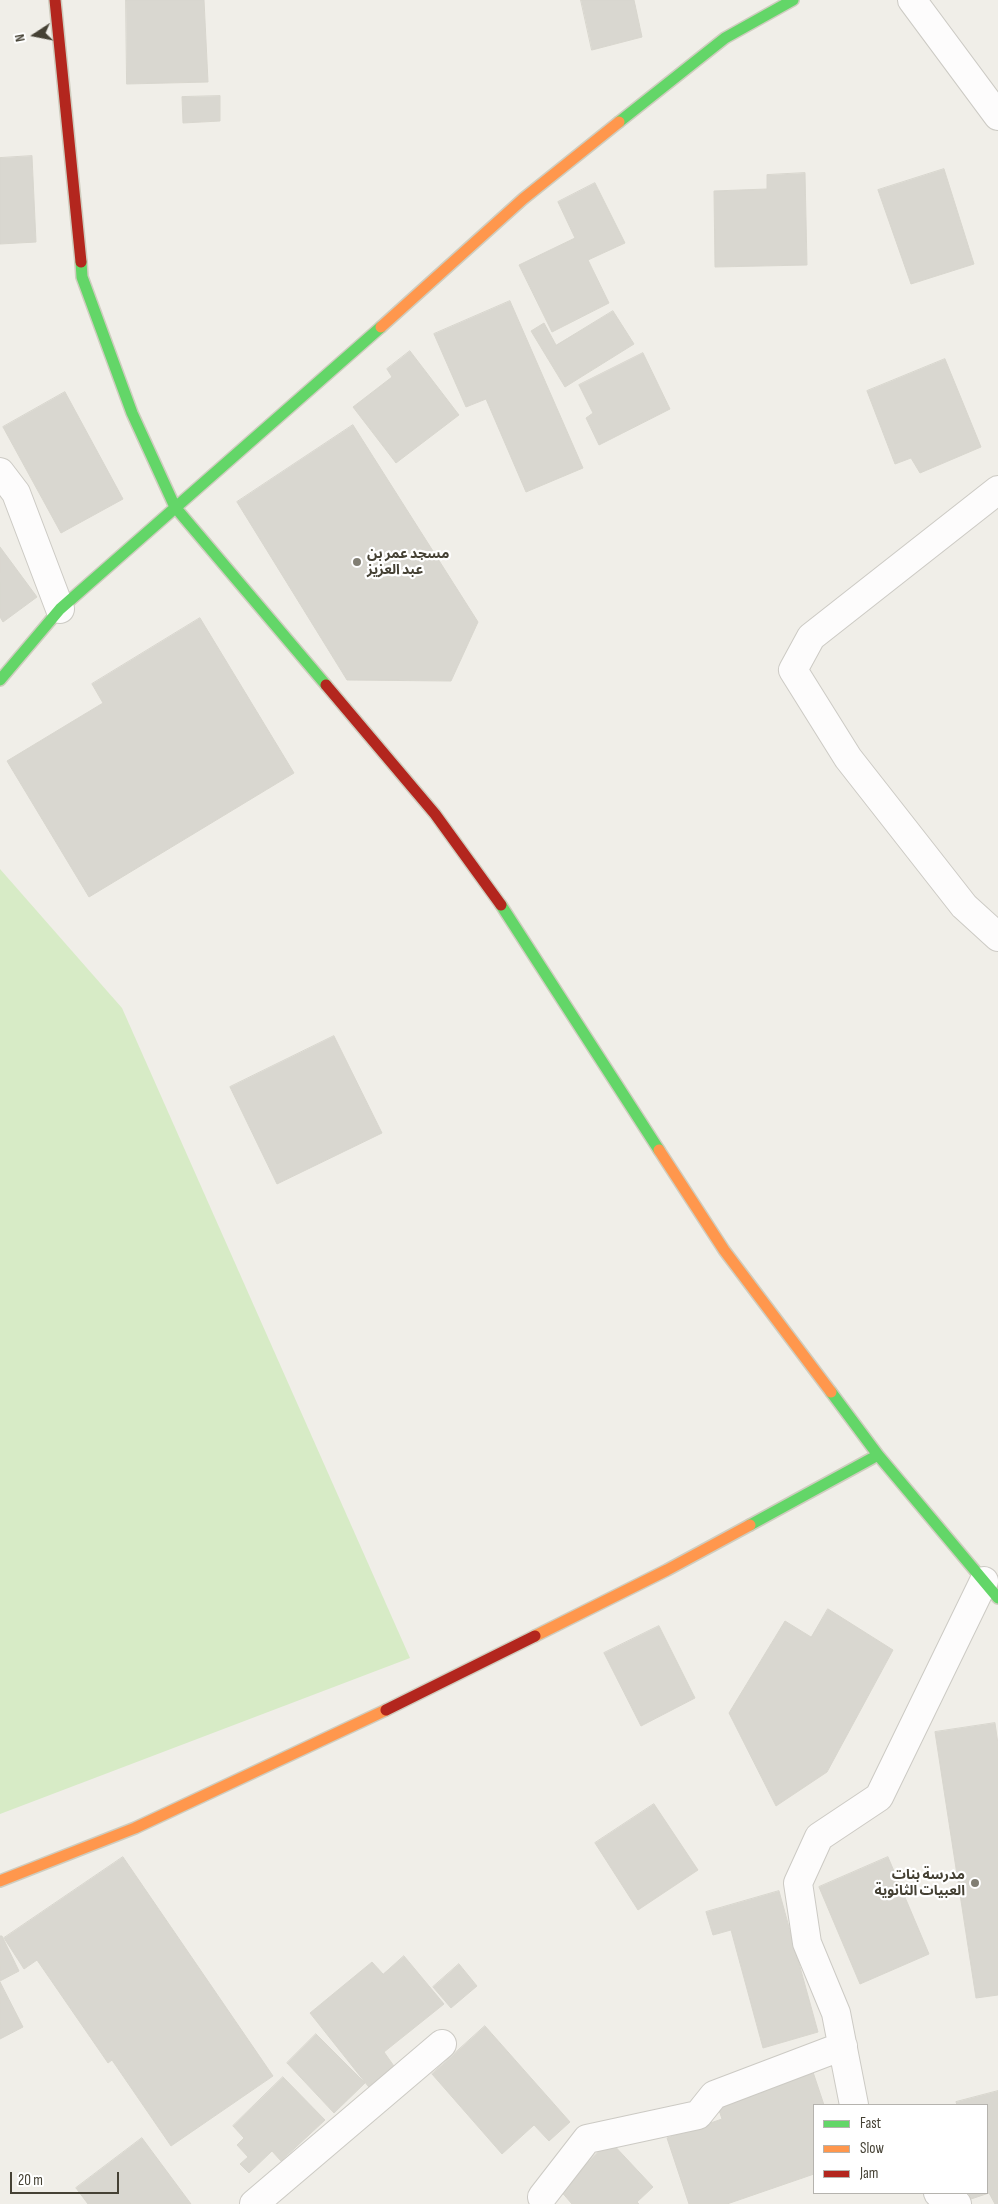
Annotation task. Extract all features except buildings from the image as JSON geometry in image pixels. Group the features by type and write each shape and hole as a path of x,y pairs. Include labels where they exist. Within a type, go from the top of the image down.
{"street":[{"path":"55,0 82,277 132,413 175,507 447,830 493,893 724,1250 878,1455 991,1589 879,1797 820,1837 798,1883 807,1943 836,2013 854,2104"},
{"path":"0,680 60,609 336,368 522,199 725,38 794,0"},
{"path":"912,0 998,116"},
{"path":"0,472 16,493 60,609"},
{"path":"998,490 811,637 793,670 854,766 964,906 998,937"},
{"path":"0,1880 135,1828 374,1716 667,1570 878,1455"},
{"path":"254,2204 442,2044"},
{"path":"542,2197 587,2139 698,2115 714,2095 842,2046"},
{"path":"940,2194 957,2204"}],"green space":[{"path":"0,869 122,1008 410,1658 0,1814"}],"traffic: fast":[{"path":"619,122 725,38 793,0"},
{"path":"81,262 82,277 132,413 175,507 326,685"},
{"path":"0,680 60,609 381,327"},
{"path":"501,905 659,1150"},
{"path":"831,1392 878,1455 998,1598"},
{"path":"750,1525 878,1455"}],"traffic: slow":[{"path":"381,327 523,199 619,122"},
{"path":"659,1150 724,1250 831,1392"},
{"path":"535,1636 667,1570 750,1525"},
{"path":"0,1881 135,1828 386,1710"}],"traffic: jam":[{"path":"55,0 81,262"},
{"path":"326,685 435,814 501,905"},
{"path":"386,1710 535,1636"}],"place":[{"name":"مسجد عمر بن عبد العزيز","path":"357,562"},
{"name":"مدرسة بنات العبيات الثانوية","path":"975,1883"}]}
